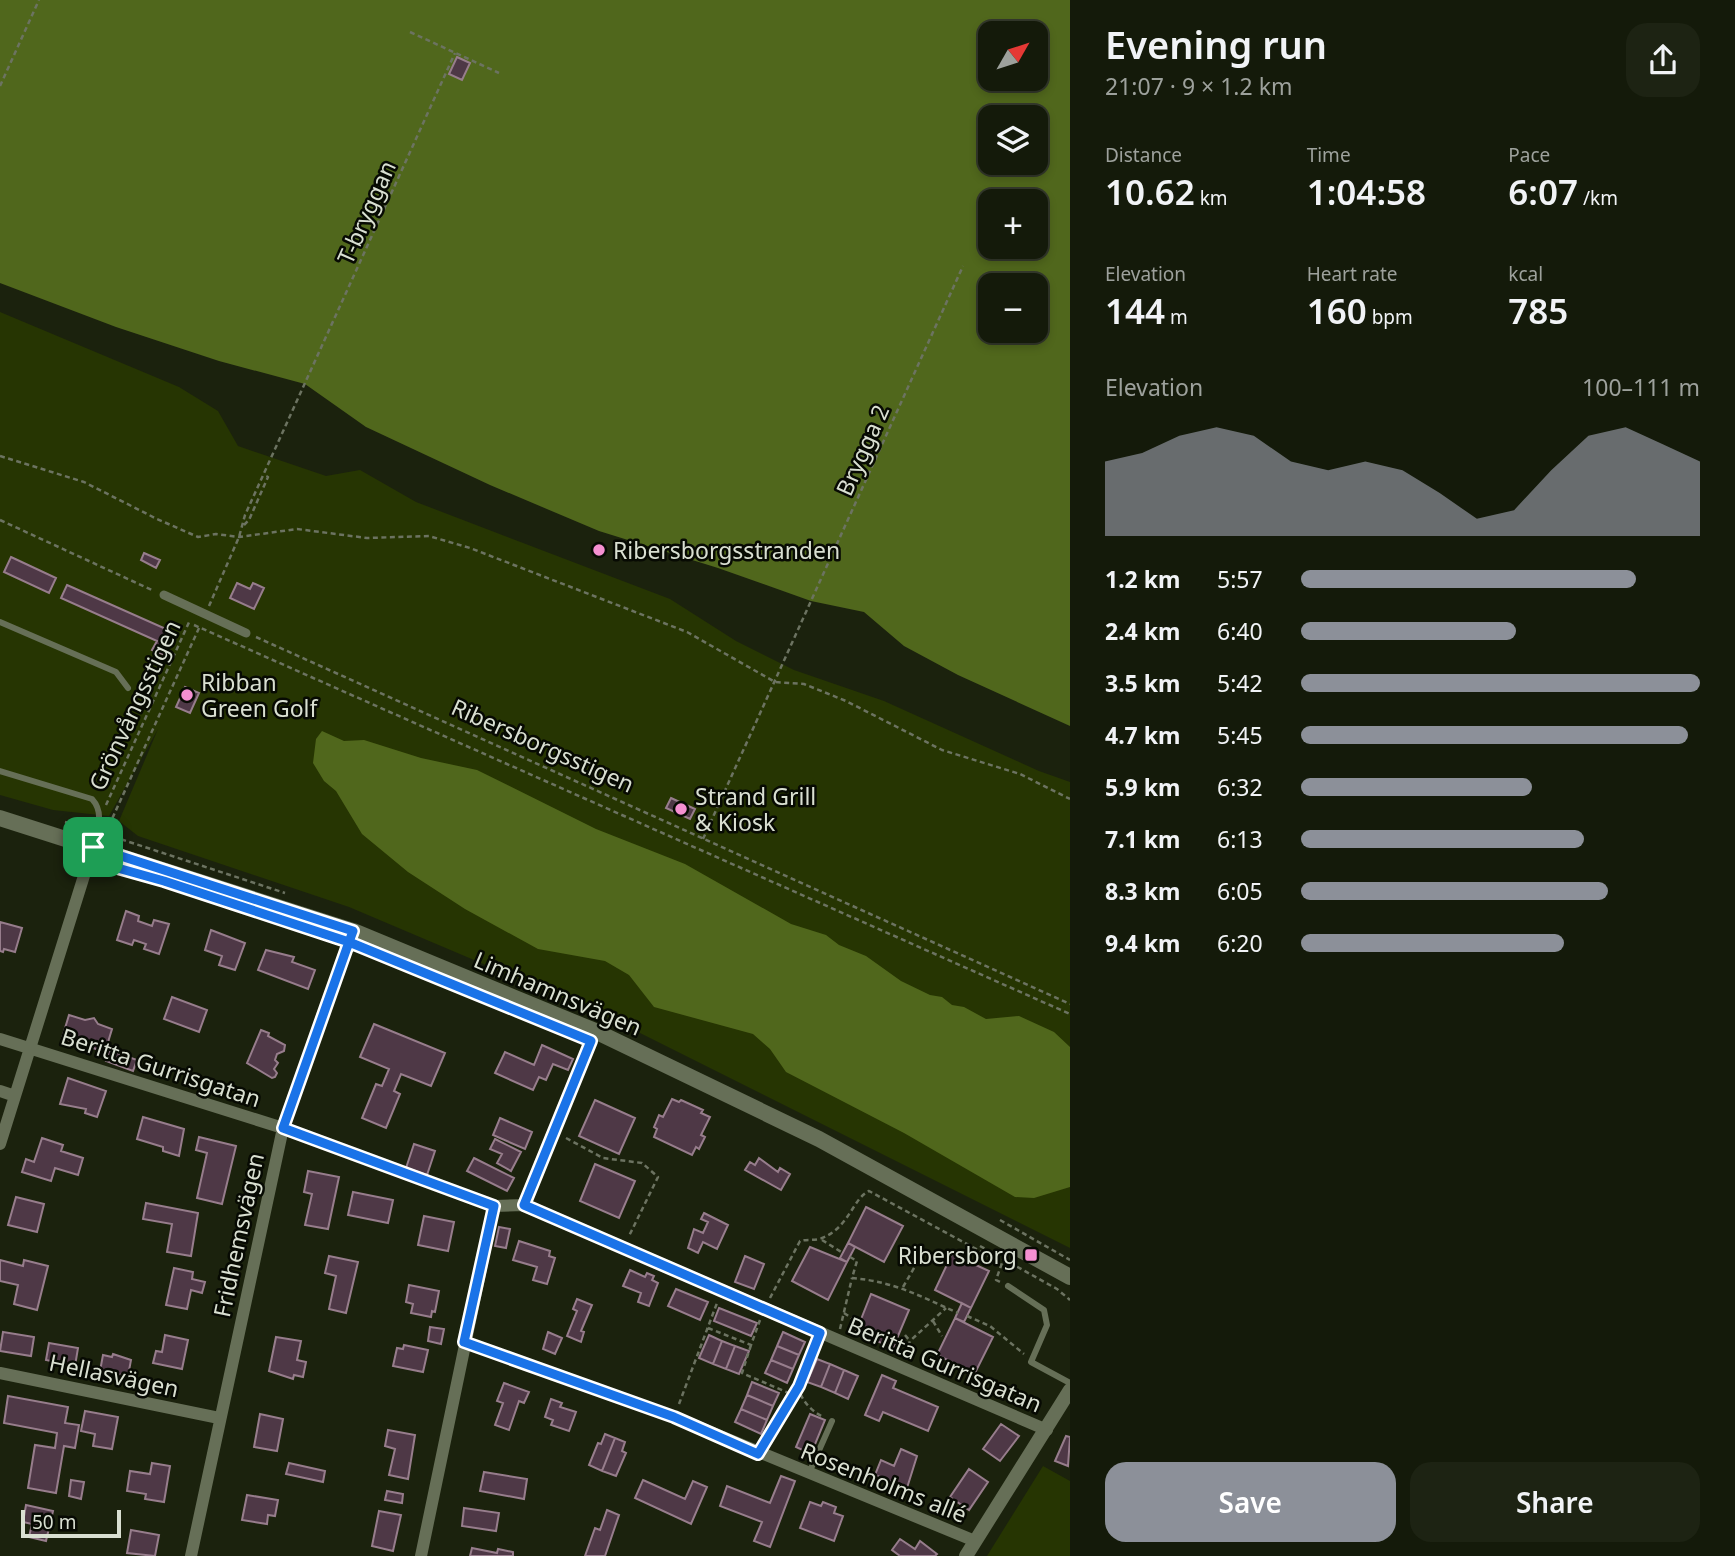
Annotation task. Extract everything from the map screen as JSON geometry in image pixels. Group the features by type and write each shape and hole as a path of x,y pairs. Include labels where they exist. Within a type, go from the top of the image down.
{"main road":[{"name":"Limhamnsvägen","path":"0,818 353,931 595,1031 819,1139 1070,1277"}],"street":[{"path":"164,595 246,632"},
{"path":"0,1144 93,847"},
{"name":"Fridhemsvägen","path":"191,1556 283,1128 353,931"},
{"path":"524,1205 595,1031"},
{"name":"Beritta Gurrisgatan","path":"0,1039 283,1128 494,1206 524,1205 1047,1430"},
{"path":"0,1091 15,1096"},
{"path":"421,1556 494,1206"},
{"name":"Rosenholms allé","path":"464,1342 674,1417 758,1454 975,1541"},
{"name":"Hellasvägen","path":"0,1373 219,1418"},
{"path":"966,1556 1070,1390"}],"lane":[{"path":"0,622 116,672 128,688"},
{"path":"0,771 92,799 99,806 100,813 93,847"},
{"path":"1008,1286 1044,1310 1047,1325 1031,1362 1070,1383"},
{"path":"808,1474 832,1421"}],"path":[{"path":"0,86 38,0"},
{"path":"410,32 499,73"},
{"name":"T-bryggan","path":"264,475 455,53"},
{"name":"Brygga 2","path":"704,839 963,266"},
{"path":"0,456 84,482 198,537 216,534 239,537 297,529 367,538 429,536 470,548 687,632 775,682 804,684 846,701 942,750 1020,774 1070,799"},
{"name":"Grönvångsstigen","path":"111,835 112,819 205,614 264,475"},
{"path":"0,520 164,595"},
{"name":"Grönvångsstigen","path":"100,813 108,802 195,609"},
{"path":"194,625 1070,1014"},
{"name":"Ribersborgsstigen","path":"246,632 1070,1004"},
{"path":"553,1132 603,1158 642,1163 658,1177 623,1249"},
{"path":"791,1394 742,1373 764,1309 800,1241 821,1239 844,1224 860,1197 869,1191 1002,1263 996,1280 1008,1286"},
{"path":"955,1230 1069,1298 1070,1291"},
{"path":"821,1239 843,1252"},
{"path":"903,1287 921,1256"},
{"path":"837,1341 857,1261 850,1257"},
{"path":"852,1278 903,1287 958,1312"},
{"path":"674,1417 721,1291"},
{"path":"900,1367 910,1341 946,1308"},
{"path":"844,1313 856,1321"},
{"path":"967,1316 990,1326 1014,1344 1031,1362"},
{"path":"933,1321 942,1336"},
{"path":"708,1328 751,1345"},
{"path":"758,1454 791,1394 799,1386 820,1333"},
{"path":"905,1335 910,1341"},
{"path":"799,1386 800,1396 813,1412 832,1421"}],"shaded area":[{"path":"0,0 1070,0 1070,726 958,675 904,646 864,612 811,601 718,568 599,531 490,485 366,427 305,384 219,361 116,327 0,283"},
{"path":"0,312 179,387 218,411 238,446 326,476 360,470 416,502 670,599 736,641 794,670 884,701 1039,771 1070,782 1070,1248 604,1015 349,907 138,836 119,821 158,729 109,816 53,810 0,795"},
{"path":"322,731 344,741 364,740 421,758 477,770 596,829 685,864 791,924 826,935 839,945 866,956 901,981 930,995 942,997 952,1005 964,1007 986,1019 1019,1016 1054,1032 1070,1047 1070,1187 1034,1198 1015,1197 904,1133 786,1072 770,1049 753,1034 654,1007 629,975 605,961 538,949 465,909 408,872 362,834 336,791 324,781 313,763 316,739"},
{"path":"1043,1466 1070,1481 1070,1556 987,1556"}],"building":[{"path":"457,57 470,63 462,80 449,74"},
{"path":"144,553 160,560 156,568 141,560"},
{"path":"11,557 56,578 49,593 4,572"},
{"path":"237,583 250,589 253,583 264,588 254,609 230,598"},
{"path":"67,585 175,633 165,655 152,650 157,641 61,598"},
{"path":"185,687 199,693 190,713 176,707"},
{"name":"Strand Grill & Kiosk","path":"671,798 695,809 690,819 666,808"},
{"path":"126,911 139,916 138,921 152,926 154,920 169,924 159,954 144,949 146,944 134,940 132,945 117,940"},
{"path":"0,922 22,928 15,952 4,949 3,952 0,951"},
{"path":"211,930 245,943 235,970 219,965 222,956 205,950"},
{"path":"266,950 294,957 292,962 315,970 308,989 258,970"},
{"path":"172,997 207,1010 199,1032 164,1019"},
{"path":"69,1015 85,1020 94,1018 98,1024 112,1029 105,1052 62,1038"},
{"path":"374,1024 445,1053 431,1086 401,1074 394,1091 400,1094 386,1128 362,1118 376,1084 382,1086 389,1069 360,1057"},
{"path":"261,1030 285,1045 284,1051 277,1054 275,1060 278,1063 274,1069 277,1073 272,1078 247,1063"},
{"path":"542,1045 573,1059 568,1070 553,1064 546,1080 539,1077 533,1090 495,1073 505,1052 534,1065"},
{"path":"109,1050 137,1060 133,1071 106,1061"},
{"path":"68,1078 106,1091 97,1117 85,1113 86,1109 60,1104"},
{"path":"672,1099 703,1110 701,1113 710,1117 701,1135 705,1137 699,1149 696,1147 692,1155 654,1137 657,1129 654,1127 659,1115 663,1117"},
{"path":"595,1100 635,1118 619,1154 579,1136"},
{"path":"143,1117 184,1129 179,1156 163,1151 163,1147 137,1139"},
{"path":"500,1118 532,1132 525,1149 493,1135"},
{"path":"199,1137 236,1146 222,1204 197,1198 207,1153 196,1150"},
{"path":"42,1138 63,1145 61,1151 83,1158 78,1175 55,1168 51,1181 22,1172 26,1159 34,1162"},
{"path":"495,1139 521,1152 511,1171 497,1163 502,1154 490,1149"},
{"path":"414,1144 435,1151 427,1175 406,1168"},
{"path":"474,1158 514,1178 507,1191 467,1171"},
{"path":"759,1158 778,1172 780,1168 790,1174 781,1190 745,1170 750,1162 755,1165"},
{"path":"595,1164 635,1181 619,1218 580,1201"},
{"path":"308,1171 339,1177 328,1229 305,1225 312,1194 304,1192"},
{"path":"353,1192 393,1200 388,1223 348,1215"},
{"path":"16,1197 44,1204 37,1232 8,1225"},
{"path":"146,1203 198,1213 191,1256 167,1252 172,1224 143,1219"},
{"path":"866,1207 903,1226 884,1262 848,1243"},
{"path":"704,1213 728,1225 717,1249 703,1242 698,1253 688,1248 694,1229 703,1233 708,1222 701,1219"},
{"path":"424,1216 454,1222 448,1251 418,1245"},
{"path":"499,1227 510,1229 506,1248 495,1246"},
{"path":"519,1241 550,1251 549,1256 555,1258 547,1284 533,1280 537,1267 513,1260"},
{"path":"848,1243 855,1247 847,1262 840,1258"},
{"path":"810,1247 847,1262 828,1300 792,1281"},
{"path":"952,1254 989,1271 971,1308 935,1290"},
{"path":"329,1256 358,1262 346,1313 329,1309 336,1276 325,1273"},
{"path":"745,1256 764,1264 754,1289 735,1282"},
{"path":"0,1260 23,1266 24,1260 48,1266 37,1310 14,1304 18,1285 0,1281"},
{"path":"174,1268 193,1272 192,1279 205,1282 202,1293 191,1290 187,1309 166,1305"},
{"path":"630,1270 645,1277 647,1273 654,1276 652,1280 658,1283 649,1306 638,1302 641,1293 623,1286"},
{"path":"409,1285 439,1291 435,1312 432,1311 431,1317 411,1313 413,1304 406,1302"},
{"path":"676,1289 708,1302 700,1320 668,1306"},
{"path":"871,1294 909,1310 893,1348 856,1332"},
{"path":"577,1299 592,1305 581,1331 584,1332 581,1342 567,1336 577,1311 573,1309"},
{"path":"962,1303 971,1308 964,1322 955,1318"},
{"path":"719,1308 757,1323 751,1336 714,1321"},
{"path":"955,1318 993,1337 975,1373 937,1355"},
{"path":"430,1327 444,1329 441,1344 428,1341"},
{"path":"3,1332 34,1337 31,1356 0,1351"},
{"path":"548,1332 562,1338 555,1354 543,1349"},
{"path":"783,1332 805,1342 799,1355 777,1346"},
{"path":"165,1335 188,1340 182,1369 153,1363 156,1351 162,1352"},
{"path":"709,1335 722,1341 713,1364 699,1358"},
{"path":"276,1337 301,1341 297,1360 306,1362 303,1377 294,1375 293,1379 269,1371"},
{"path":"722,1341 735,1346 726,1369 713,1364"},
{"path":"49,1343 78,1348 75,1366 46,1360"},
{"path":"404,1345 428,1350 423,1372 393,1366 397,1348 403,1349"},
{"path":"735,1346 749,1351 739,1374 726,1369"},
{"path":"777,1346 799,1355 793,1369 771,1360"},
{"path":"113,1354 131,1360 128,1376 100,1371 103,1355 112,1357"},
{"path":"817,1359 830,1364 821,1387 807,1382"},
{"path":"771,1360 793,1369 787,1383 765,1373"},
{"path":"830,1364 844,1370 835,1393 821,1387"},
{"path":"844,1370 858,1376 848,1399 835,1393"},
{"path":"882,1375 896,1381 893,1388 938,1407 928,1431 883,1412 879,1421 865,1415"},
{"path":"752,1382 779,1393 773,1406 747,1395"},
{"path":"504,1383 529,1392 524,1403 519,1401 509,1430 495,1425 503,1403 497,1401"},
{"path":"747,1395 773,1406 767,1420 741,1409"},
{"path":"8,1396 68,1407 65,1423 79,1425 75,1448 64,1446 56,1493 28,1488 35,1445 55,1448 57,1433 4,1423"},
{"path":"551,1399 562,1403 560,1407 576,1412 569,1431 551,1425 553,1420 545,1417"},
{"path":"741,1409 767,1420 761,1434 735,1422"},
{"path":"85,1411 118,1417 112,1449 93,1446 95,1434 81,1431"},
{"path":"260,1414 283,1419 277,1451 254,1447"},
{"path":"810,1414 825,1420 811,1454 796,1447"},
{"path":"1001,1424 1019,1436 1000,1461 983,1449"},
{"path":"388,1430 415,1435 408,1479 389,1475 395,1449 385,1446"},
{"path":"605,1434 615,1438 602,1471 589,1465"},
{"path":"1066,1436 1070,1437 1068,1466 1055,1461"},
{"path":"615,1438 625,1442 622,1451 626,1453 616,1476 602,1471"},
{"path":"901,1449 917,1456 907,1488 875,1475 881,1460 894,1466"},
{"path":"152,1463 170,1466 164,1502 145,1499 146,1494 127,1491 130,1471 150,1474"},
{"path":"289,1463 325,1471 323,1482 286,1474"},
{"path":"969,1469 988,1482 969,1510 950,1497"},
{"path":"484,1472 527,1479 524,1499 480,1491"},
{"path":"781,1476 795,1481 770,1547 754,1541 762,1522 720,1506 727,1486 770,1503"},
{"path":"71,1480 84,1482 81,1499 69,1496"},
{"path":"643,1480 685,1499 693,1481 707,1487 691,1524 635,1498"},
{"path":"387,1491 403,1494 402,1503 385,1500"},
{"path":"247,1495 278,1500 275,1516 268,1515 267,1524 242,1520"},
{"path":"810,1502 821,1506 823,1502 836,1507 834,1513 843,1516 834,1541 800,1528"},
{"path":"26,1505 53,1511 46,1541 29,1537 32,1524 23,1522"},
{"path":"464,1508 499,1513 496,1531 462,1526"},
{"path":"607,1510 619,1515 605,1556 585,1556 595,1528 600,1530"},
{"path":"379,1511 401,1515 393,1551 372,1546"},
{"path":"131,1530 159,1535 155,1556 127,1553"},
{"path":"900,1539 915,1549 920,1541 937,1554 900,1556 892,1550"},
{"path":"472,1548 497,1553 498,1549 513,1552 513,1556 470,1556"}],"place":[{"name":"Ribersborgsstranden","path":"599,550"},
{"name":"Ribban Green Golf","path":"187,695"},
{"name":"Strand Grill & Kiosk","path":"681,809"},
{"name":"Ribersborg","path":"1031,1255"}],"route":[{"path":"93,847 89,860 164,881 349,942 283,1128 494,1206 464,1342 674,1417 758,1454 791,1394 799,1386 820,1333 524,1205 591,1041 349,942 353,931 93,847"}]}
